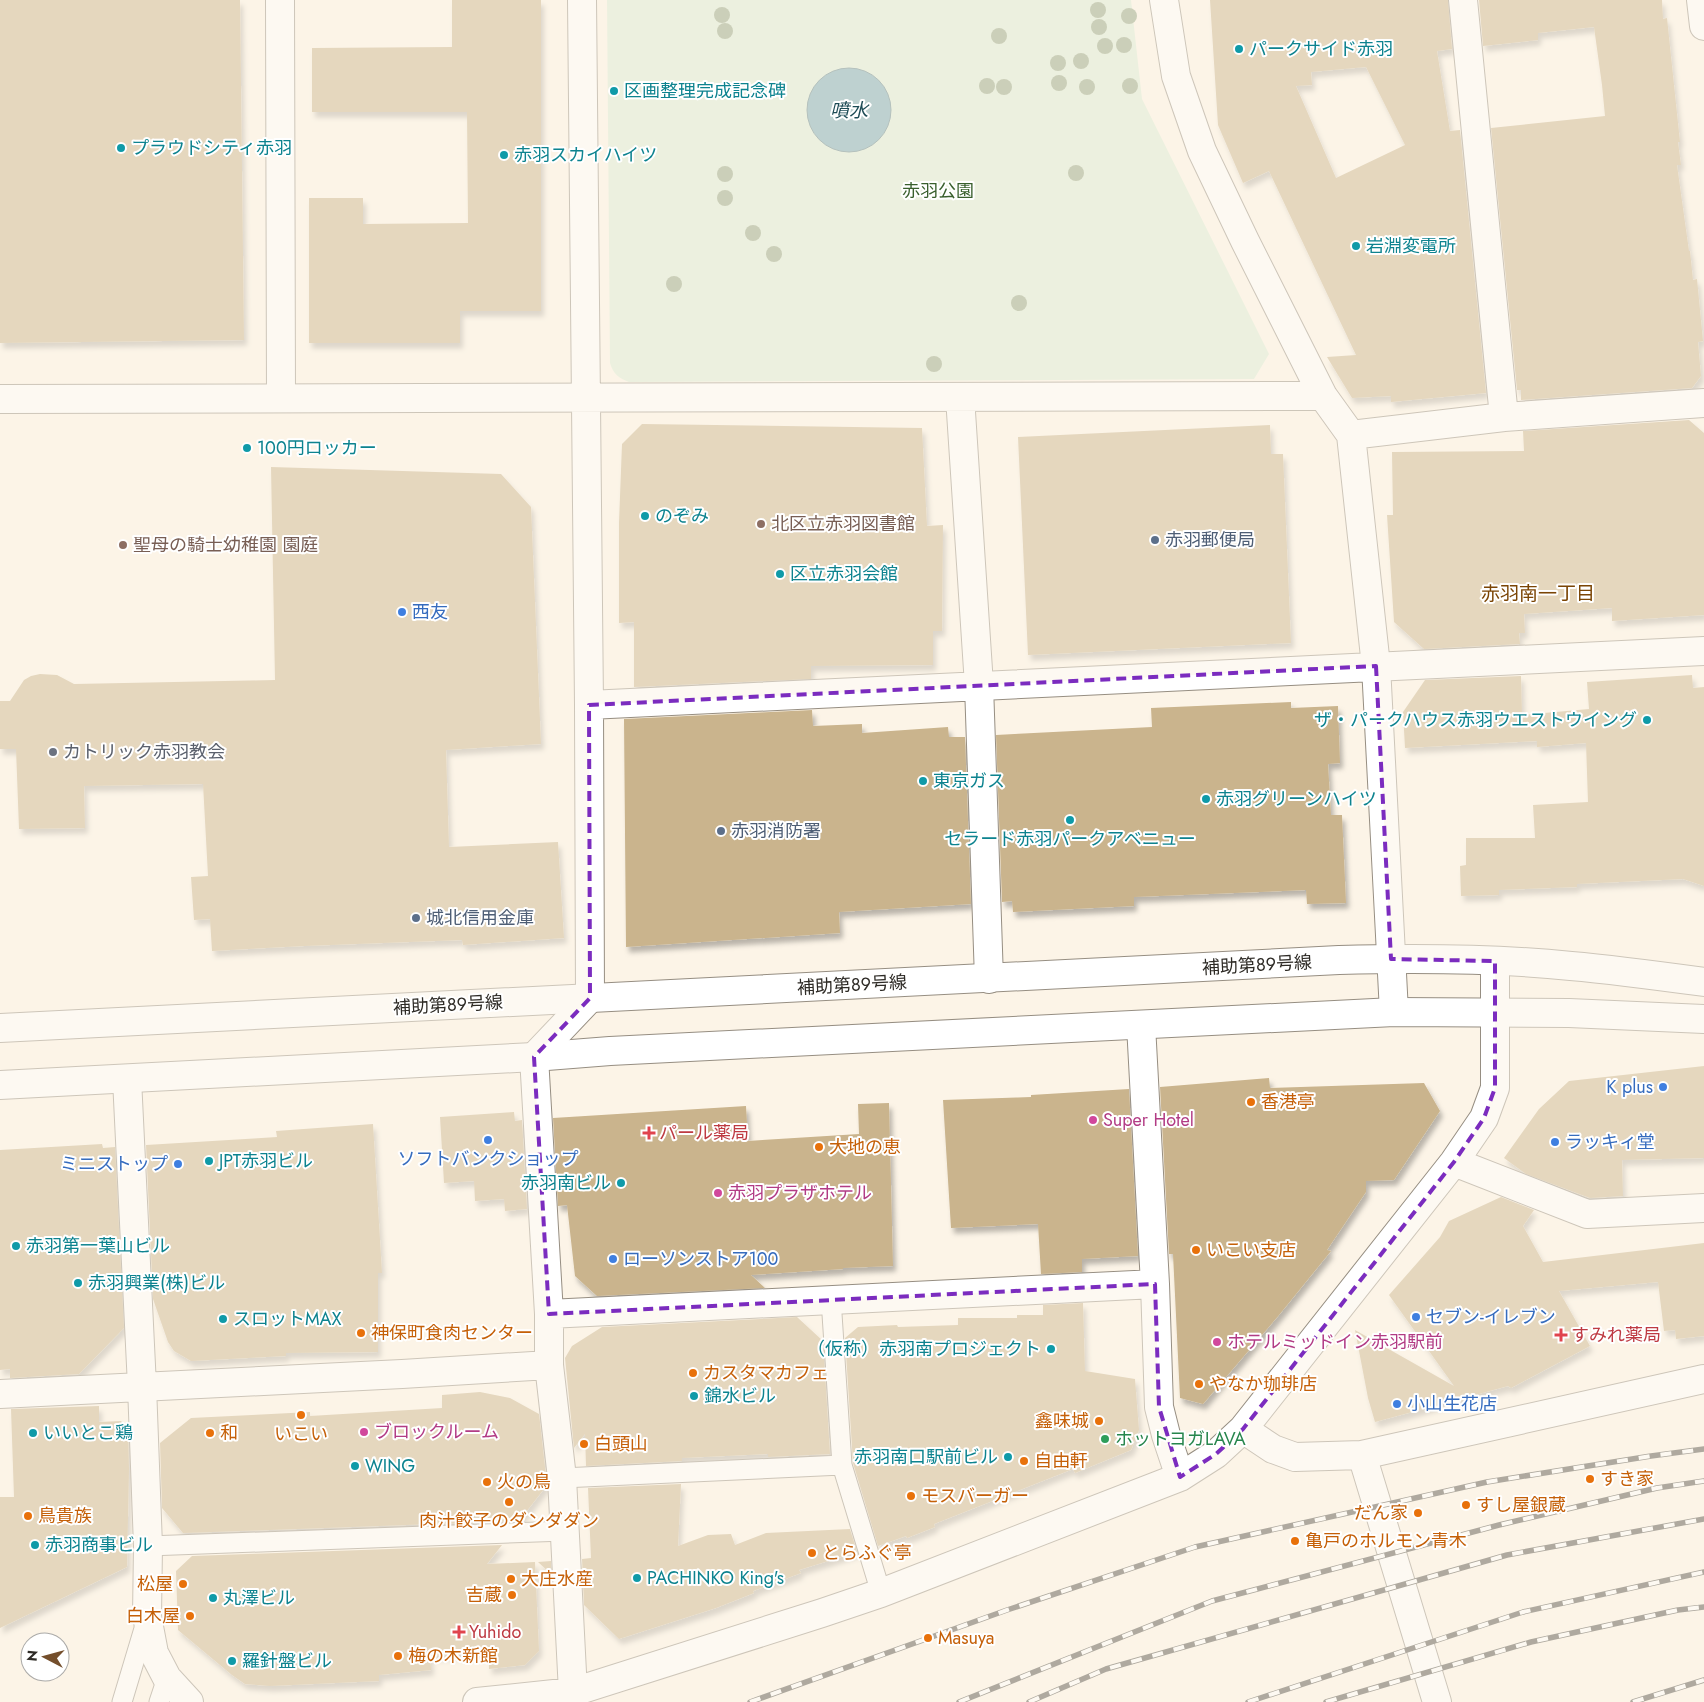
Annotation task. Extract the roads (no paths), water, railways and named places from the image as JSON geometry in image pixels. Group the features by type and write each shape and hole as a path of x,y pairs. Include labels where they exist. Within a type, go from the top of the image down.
{"street":[{"path":"280,0 281,398"},
{"path":"573,1692 562,1478 549,1365 549,1314 534,1057 590,998 582,0"},
{"path":"1164,0 1176,76 1202,151 1323,396 1352,435 1376,666 1394,1012"},
{"path":"1463,0 1504,417"},
{"path":"1701,0 1704,26"},
{"path":"0,399 1323,396"},
{"path":"960,397 979,685 989,979"},
{"path":"1352,435 1504,417 1704,403"},
{"path":"588,706 979,685 1704,651"},
{"name":"補助第89号線","path":"0,1028 1339,960 1495,961 1570,965 1704,982"},
{"path":"477,1702 573,1692 881,1593 1180,1477 1216,1454 1242,1429 1454,1162 1484,1118 1495,1088 1495,961"},
{"path":"0,1085 534,1057 610,1051 1394,1012 1568,1013 1704,1019"},
{"path":"1141,1025 1160,1407 1166,1435 1180,1477"},
{"path":"127,1079 142,1386 148,1546 148,1616 163,1690 189,1702"},
{"path":"1454,1162 1588,1214 1704,1208"},
{"path":"549,1314 1155,1284"},
{"path":"0,1394 393,1375 549,1365"},
{"path":"1242,1429 1273,1449 1295,1457 1362,1455 1704,1380"},
{"path":"1362,1455 1437,1702"}],"lane":[{"path":"831,1299 842,1465 881,1593"},
{"path":"562,1478 842,1465"},
{"path":"148,1546 565,1531"},
{"path":"122,1702 148,1616"}],"water":[{"name":"噴水","path":"849,68 872,75 884,87 891,110 884,133 872,145 849,152 826,145 814,133 807,110 814,87 826,75"}],"railway":[{"path":"750,1702 1007,1610 1195,1547 1487,1482 1704,1449"},
{"path":"959,1702 1212,1601 1499,1525 1657,1488 1704,1481"},
{"path":"1029,1702 1106,1669 1507,1555 1704,1519"},
{"path":"1248,1702 1523,1612 1704,1572"},
{"path":"1326,1702 1531,1642 1678,1610 1704,1607"},
{"path":"1633,1702 1704,1680"}],"place":[{"name":"パークサイド赤羽","path":"1239,49"},
{"name":"区画整理完成記念碑","path":"614,91"},
{"name":"プラウドシティ赤羽","path":"121,148"},
{"name":"赤羽スカイハイツ","path":"504,155"},
{"name":"岩淵変電所","path":"1356,246"},
{"name":"100円ロッカー","path":"247,448"},
{"name":"のぞみ","path":"645,516"},
{"name":"北区立赤羽図書館","path":"761,524"},
{"name":"赤羽郵便局","path":"1155,540"},
{"name":"聖母の騎士幼稚園 園庭","path":"123,545"},
{"name":"区立赤羽会館","path":"780,574"},
{"name":"西友","path":"402,612"},
{"name":"ザ・パークハウス赤羽ウエストウイング","path":"1647,720"},
{"name":"カトリック赤羽教会","path":"53,752"},
{"name":"東京ガス","path":"923,781"},
{"name":"赤羽グリーンハイツ","path":"1206,799"},
{"name":"セラード赤羽パークアベニュー","path":"1070,820"},
{"name":"赤羽消防署","path":"721,831"},
{"name":"城北信用金庫","path":"416,918"},
{"name":"K plus","path":"1663,1087"},
{"name":"香港亭","path":"1251,1102"},
{"name":"Super Hotel","path":"1093,1120"},
{"name":"パール薬局","path":"649,1133"},
{"name":"ソフトバンクショップ","path":"488,1140"},
{"name":"ラッキィ堂","path":"1555,1142"},
{"name":"大地の恵","path":"819,1147"},
{"name":"JPT赤羽ビル","path":"209,1161"},
{"name":"ミニストップ","path":"178,1164"},
{"name":"赤羽南ビル","path":"621,1183"},
{"name":"赤羽プラザホテル","path":"718,1193"},
{"name":"赤羽第一葉山ビル","path":"16,1246"},
{"name":"いこい支店","path":"1196,1250"},
{"name":"ローソンストア100","path":"613,1259"},
{"name":"赤羽興業(株)ビル","path":"78,1283"},
{"name":"セブン-イレブン","path":"1416,1317"},
{"name":"スロットMAX","path":"223,1319"},
{"name":"神保町食肉センター","path":"361,1333"},
{"name":"すみれ薬局","path":"1561,1335"},
{"name":"ホテルミッドイン赤羽駅前","path":"1217,1342"},
{"name":"（仮称）赤羽南プロジェクト","path":"1051,1349"},
{"name":"カスタマカフェ","path":"693,1373"},
{"name":"やなか珈琲店","path":"1199,1384"},
{"name":"錦水ビル","path":"694,1396"},
{"name":"小山生花店","path":"1397,1404"},
{"name":"いこい","path":"301,1415"},
{"name":"鑫味城","path":"1099,1421"},
{"name":"ブロックルーム","path":"364,1432"},
{"name":"いいとこ鶏","path":"33,1433"},
{"name":"和","path":"210,1433"},
{"name":"ホットヨガLAVA","path":"1105,1439"},
{"name":"白頭山","path":"584,1444"},
{"name":"赤羽南口駅前ビル","path":"1008,1457"},
{"name":"自由軒","path":"1024,1461"},
{"name":"WING","path":"355,1466"},
{"name":"すき家","path":"1590,1479"},
{"name":"火の鳥","path":"487,1482"},
{"name":"モスバーガー","path":"911,1496"},
{"name":"肉汁餃子のダンダダン","path":"509,1502"},
{"name":"すし屋銀蔵","path":"1466,1505"},
{"name":"だん家","path":"1418,1513"},
{"name":"鳥貴族","path":"28,1516"},
{"name":"亀戸のホルモン青木","path":"1295,1541"},
{"name":"赤羽商事ビル","path":"35,1545"},
{"name":"とらふぐ亭","path":"812,1553"},
{"name":"PACHINKO King's","path":"637,1578"},
{"name":"大庄水産","path":"511,1579"},
{"name":"松屋","path":"183,1584"},
{"name":"吉蔵","path":"512,1595"},
{"name":"丸澤ビル","path":"213,1598"},
{"name":"白木屋","path":"190,1616"},
{"name":"Yuhido","path":"459,1632"},
{"name":"Masuya","path":"928,1638"},
{"name":"梅の木新館","path":"398,1656"},
{"name":"羅針盤ビル","path":"232,1661"}],"district":[{"name":"赤羽南一丁目","path":"1538,593"}],"park label":[{"name":"赤羽公園","path":"938,191"}]}
